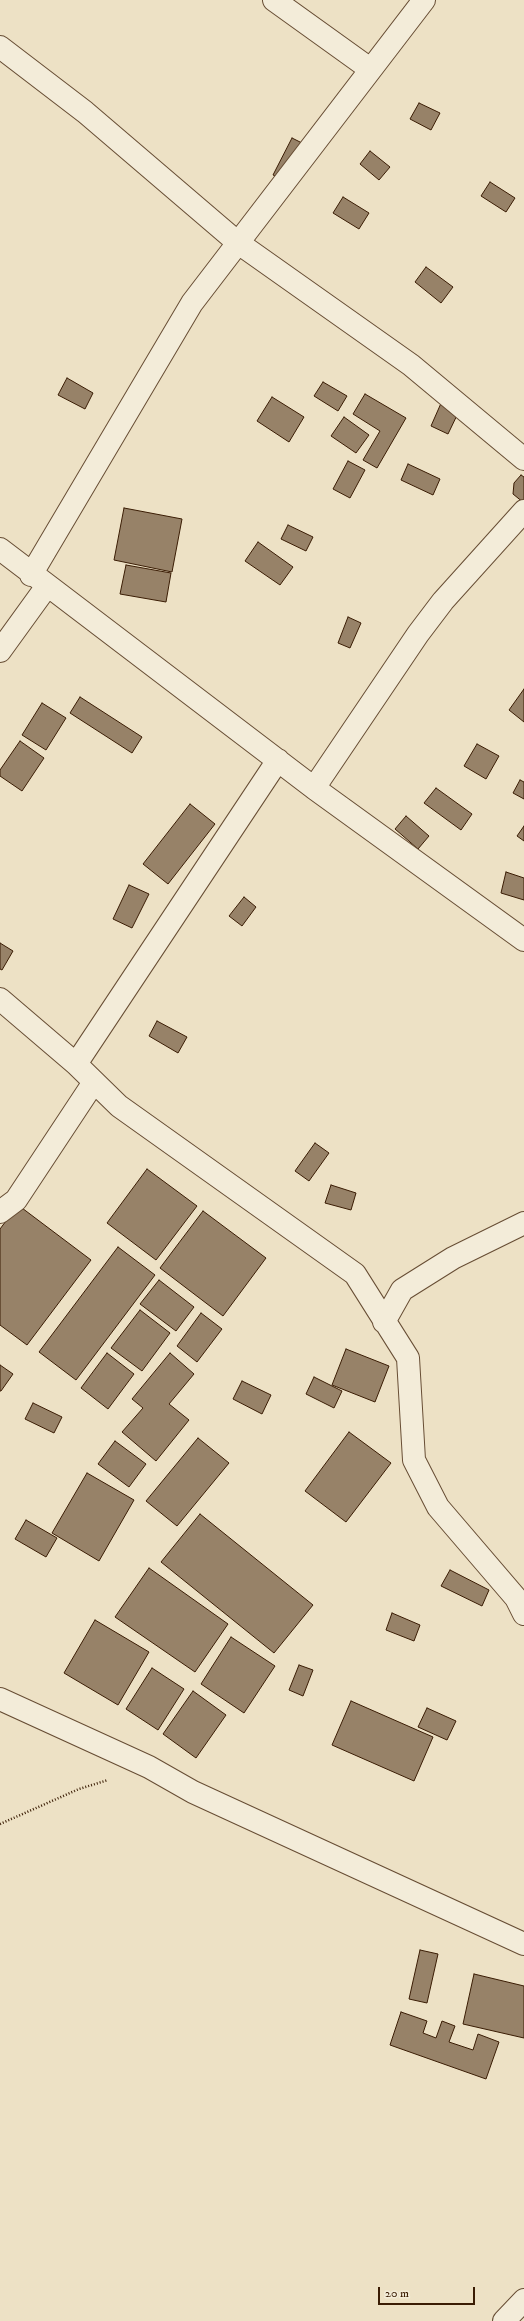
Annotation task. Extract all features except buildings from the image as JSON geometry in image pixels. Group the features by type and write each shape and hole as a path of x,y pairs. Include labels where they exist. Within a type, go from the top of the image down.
{"street":[{"path":"274,0 370,70"},
{"path":"0,651 192,303 237,242 424,0"},
{"path":"0,46 85,112 237,242 411,365 524,459"},
{"path":"314,788 418,634 444,601 524,511"},
{"path":"0,549 39,581 314,788 524,940"},
{"path":"76,1064 278,760"},
{"path":"0,999 76,1064 119,1106 355,1274 408,1358 414,1460 438,1508 516,1598 524,1614"},
{"path":"0,1212 16,1200 94,1082"},
{"path":"384,1322 402,1290 453,1258 524,1223"},
{"path":"0,1699 149,1767 193,1792 524,1944"},
{"path":"474,1922 524,1957"},
{"path":"504,2321 524,2300"}],"path":[{"path":"0,1824 79,1789 149,1767"}]}
